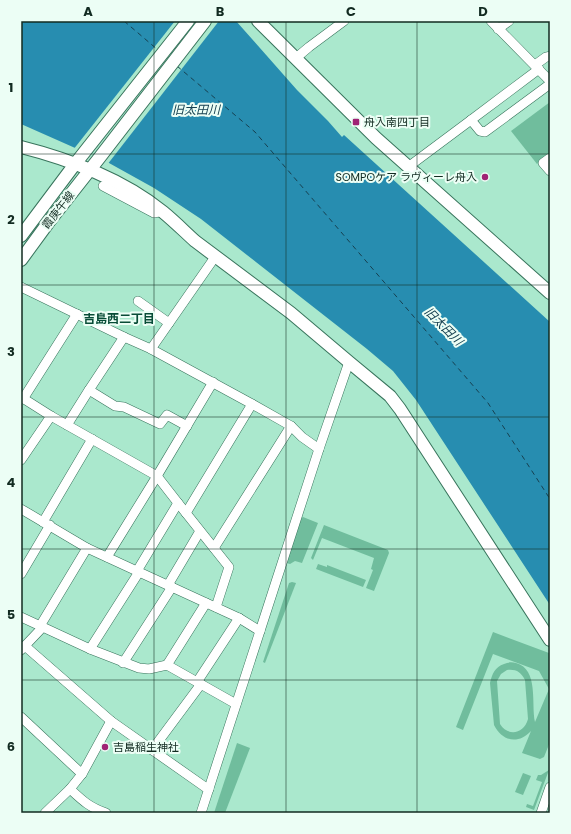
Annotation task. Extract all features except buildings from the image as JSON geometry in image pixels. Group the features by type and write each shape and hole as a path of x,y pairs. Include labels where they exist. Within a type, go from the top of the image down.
{"street":[{"path":"21,236 188,21"},
{"name":"霞庚午線","path":"21,260 205,21"},
{"path":"258,21 376,138 550,293"},
{"path":"296,58 344,21"},
{"path":"471,120 480,131 485,132 550,82 537,67 490,21"},
{"path":"498,29 509,21"},
{"path":"408,167 471,120 537,67 546,57 550,56"},
{"path":"21,147 42,153 79,160 93,166 130,189 163,212 215,257 291,313 390,396 400,409 550,640"},
{"path":"550,158 543,163 550,170"},
{"path":"103,186 154,213 163,212"},
{"path":"150,349 215,257"},
{"path":"21,288 150,349 213,382 291,426 302,437 319,449"},
{"path":"138,301 169,323"},
{"path":"77,314 22,398 157,476 229,566 216,607"},
{"path":"67,425 124,337"},
{"path":"201,813 319,449 349,362"},
{"path":"107,557 213,382"},
{"path":"89,390 115,406 124,407 160,424 167,416 187,426"},
{"path":"186,513 252,404"},
{"path":"21,460 51,416"},
{"path":"214,548 291,426"},
{"path":"21,574 46,523 92,439"},
{"path":"90,649 138,572 178,503"},
{"path":"21,509 87,548 239,618 260,631"},
{"path":"124,663 170,586 200,531"},
{"path":"87,548 40,626 40,630 23,648 111,721 209,789"},
{"path":"167,665 206,603"},
{"path":"21,617 90,649 139,668 149,669 167,665 236,704"},
{"path":"152,750 199,683 239,618"},
{"path":"21,717 82,774"},
{"path":"45,813 70,789 82,774 111,721"},
{"path":"541,813 550,787"},
{"path":"70,789 84,803 94,809 106,813"}],"green space":[{"path":"550,102 550,154 537,164 511,131"},
{"path":"303,517 318,523 302,563 295,561 290,564 286,563 301,518"},
{"path":"324,525 388,550 389,553 374,591 366,588 373,570 371,569 374,558 322,538 313,560 311,558"},
{"path":"318,564 327,567 327,565 366,580 363,587 316,569"},
{"path":"289,583 296,583 265,663 263,662"},
{"path":"493,632 549,653 550,742 544,757 540,759 522,753 531,731 521,738 511,739 501,735 497,730 494,725 490,683 494,671 501,665 512,662 523,667 528,672 533,688 535,722 549,689 539,671 493,654 463,730 456,727","holes":["507,670 518,672 525,680 528,719 523,728 516,732 507,731 500,724 497,681 501,674"]},
{"path":"237,743 250,748 225,813 214,813"},
{"path":"549,770 534,810 526,807 527,804 533,806 542,782 536,780 538,775 541,775"},
{"path":"523,773 531,776 523,795 515,792"}],"water":[{"name":"旧太田川","path":"21,21 236,21 297,90 342,137 344,135 550,322 550,605 416,400 393,371 201,219 154,188 109,163 21,124"}],"pier":[{"path":"175,21 219,21 107,165 73,150"}],"ferry route":[{"path":"124,21 158,50"},
{"path":"177,66 255,132 488,403 550,499"}],"place":[{"name":"舟入南四丁目","path":"356,122"},
{"name":"SOMPOケア ラヴィーレ舟入","path":"485,177"},
{"name":"吉島稲生神社","path":"105,747"}],"district":[{"name":"吉島西二丁目","path":"119,318"}]}
